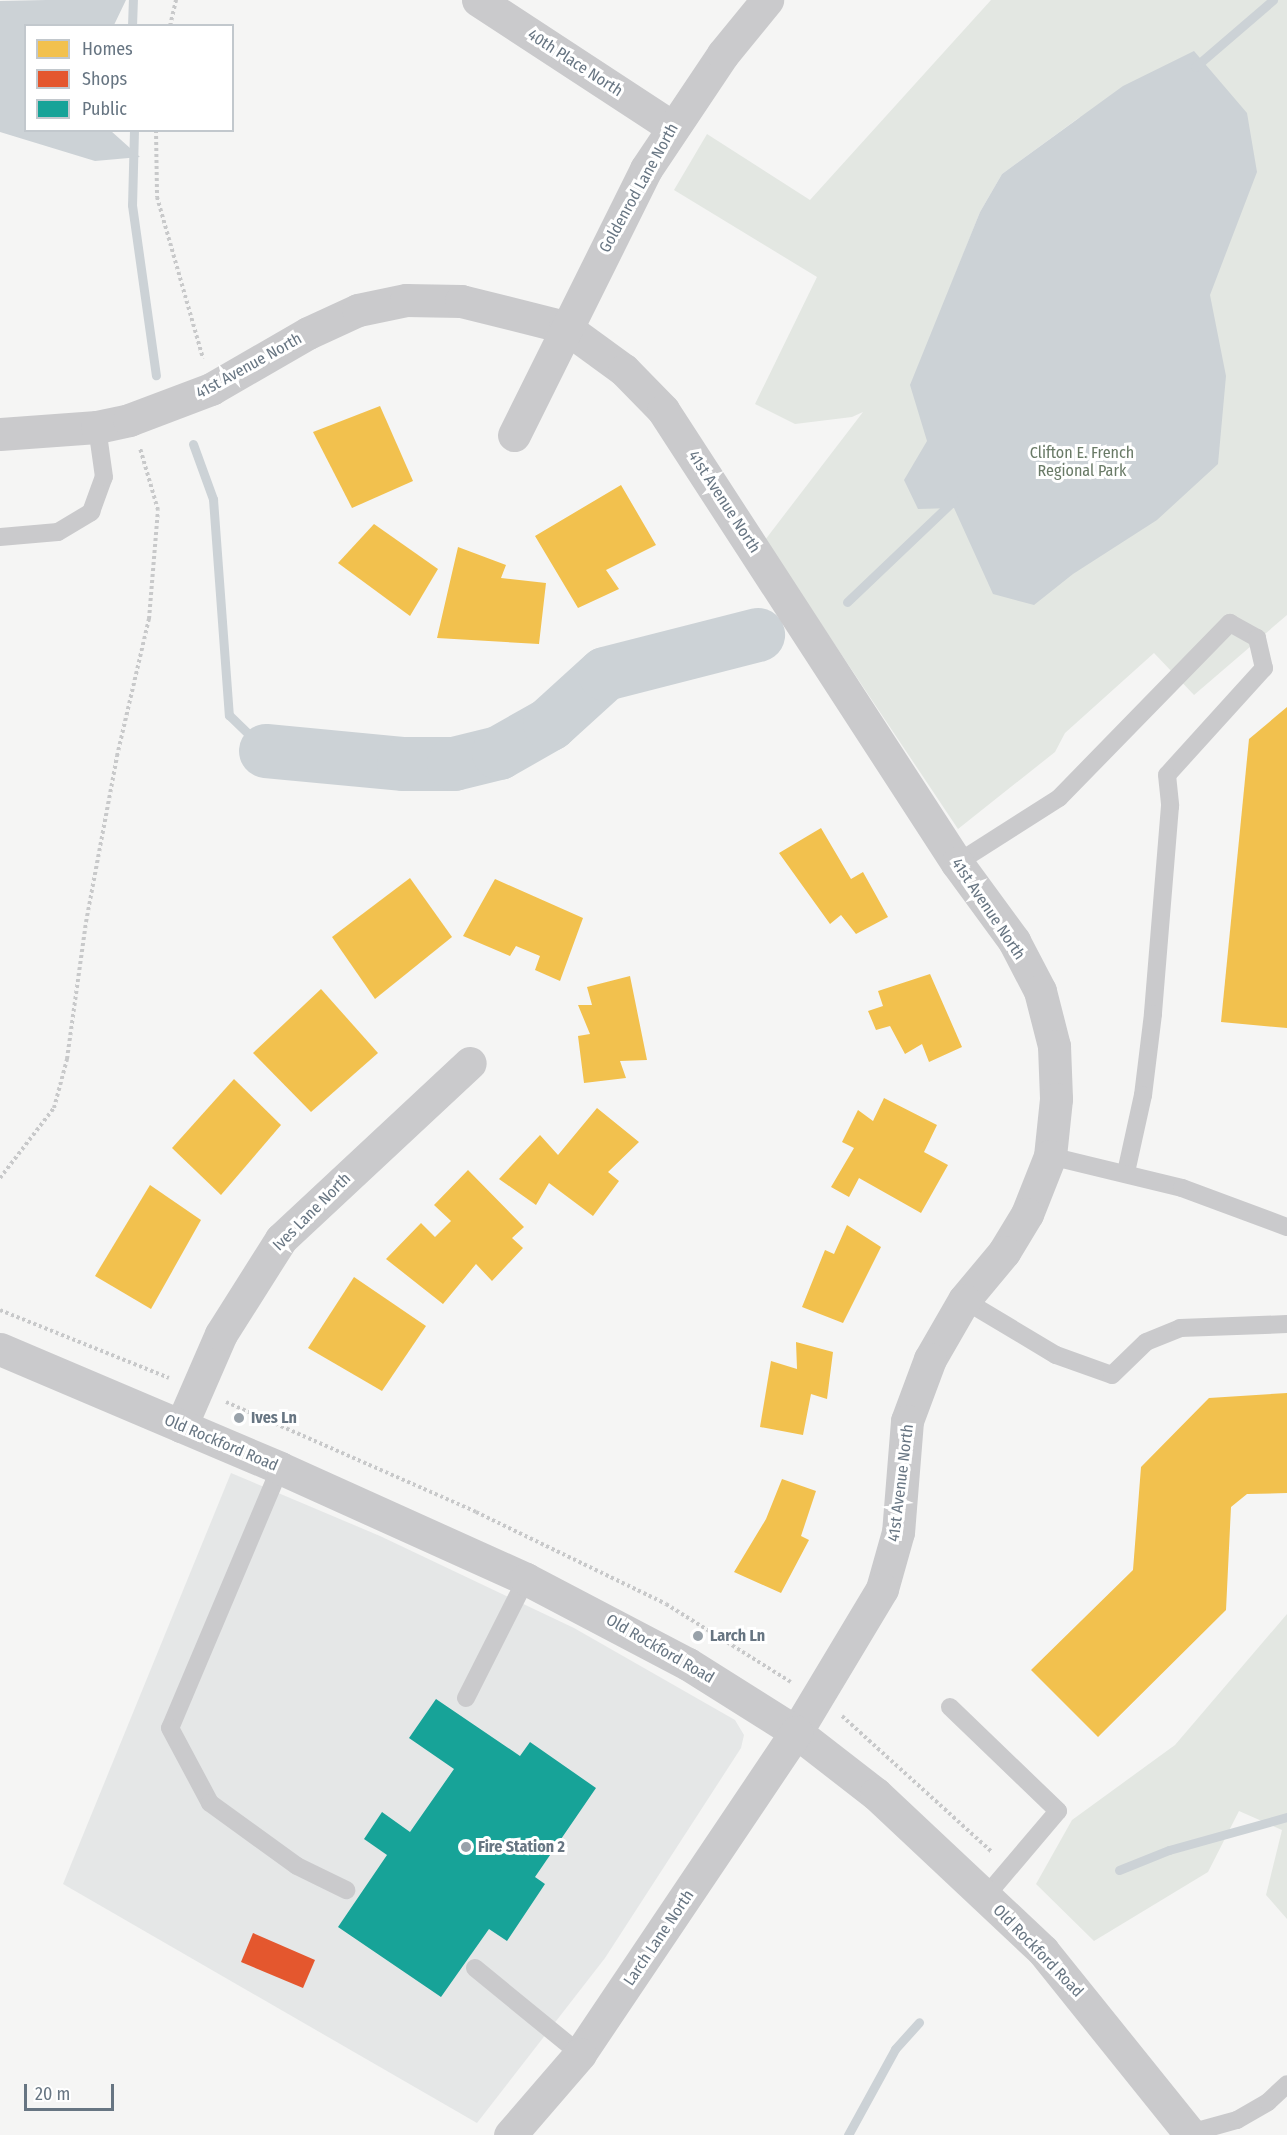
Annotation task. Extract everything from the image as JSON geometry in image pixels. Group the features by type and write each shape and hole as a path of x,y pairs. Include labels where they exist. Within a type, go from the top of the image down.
{"street":[{"name":"40th Place North","path":"478,0 672,127"},
{"name":"Goldenrod Lane North","path":"565,327 646,169 672,127 767,0"},
{"name":"41st Avenue North","path":"0,434 97,427 129,420 211,389 348,315 406,300 461,301 565,327 624,370 663,410 957,863 1014,942 1040,991 1053,1046 1056,1100 1050,1156 1027,1214 1004,1252 964,1300 930,1359 907,1421 898,1532 882,1589 796,1732"},
{"path":"514,435 565,327"},
{"name":"Ives Lane North","path":"181,1426 221,1334 281,1239 470,1063"},
{"name":"Old Rockford Road","path":"0,1349 280,1468 526,1579 688,1664 796,1732 876,1794 1050,1960 1191,2134"},
{"name":"Larch Lane North","path":"510,2135 580,2054 796,1732"}],"lane":[{"path":"0,537 58,532 91,512 104,477 97,427"},
{"path":"957,863 1059,798 1230,623 1257,638 1264,668 1167,775 1170,806 1153,1014 1143,1095 1126,1172"},
{"path":"1050,1156 1126,1172 1182,1188 1287,1227"},
{"path":"964,1300 1056,1355 1112,1375 1146,1342 1180,1329 1287,1324"},
{"path":"280,1468 170,1728 210,1803 297,1866 346,1890"},
{"path":"466,1698 526,1579"},
{"path":"950,1707 1058,1812 985,1897"},
{"path":"475,1968 580,2054"},
{"path":"1191,2134 1237,2120 1268,2102 1287,2084"}],"path":[{"path":"170,24 176,0"},
{"path":"156,132 158,197 211,389"},
{"path":"0,1178 54,1108 67,1059 96,867 149,619 158,510 129,420"}],"shaded area":[{"path":"126,0 114,24 24,24 24,132 112,132 140,157 95,161 0,132 0,1"},
{"path":"1194,51 1247,113 1257,172 1210,295 1226,376 1218,464 1157,520 1073,574 1034,605 993,594 954,508 918,509 904,480 927,441 910,385 980,212 1002,174 1123,86"},
{"path":"231,1473 380,1536 574,1628 735,1720 744,1735 741,1748 605,1958 477,2123 63,1884"}],"green space":[{"name":"Clifton E. French Regional Park","path":"991,0 1287,0 1287,615 1194,695 1154,653 1065,733 1055,752 958,829 765,540 863,412 852,417 795,424 755,404 817,277 674,190 707,134 810,200","holes":["1080,117 942,308 980,212 1002,174"]},
{"path":"1287,1614 1287,1919 1266,1895 1282,1830 1239,1811 1208,1872 1094,1941 1036,1884 1072,1820 1175,1745"}],"building: Homes":[{"path":"380,406 413,481 352,508 313,432"},
{"path":"621,485 656,545 606,570 619,589 578,608 535,536"},
{"path":"374,524 438,569 410,616 338,563"},
{"path":"458,547 506,565 501,578 546,583 539,644 437,638"},
{"path":"1287,707 1287,1028 1221,1022 1249,739"},
{"path":"821,828 851,879 863,872 888,917 856,934 841,915 830,924 779,853"},
{"path":"410,878 452,937 375,999 332,937"},
{"path":"495,879 583,918 560,981 535,970 540,956 516,946 510,956 463,936"},
{"path":"930,974 962,1047 929,1062 922,1044 905,1054 890,1026 876,1030 868,1011 883,1006 878,991"},
{"path":"630,976 647,1060 620,1061 626,1078 584,1083 578,1036 590,1034 578,1005 592,1005 587,987"},
{"path":"321,989 378,1053 311,1112 253,1053"},
{"path":"234,1079 281,1125 221,1195 172,1148"},
{"path":"884,1098 937,1125 924,1152 948,1165 921,1213 859,1178 849,1197 831,1187 854,1148 842,1142 858,1110 873,1121"},
{"path":"597,1108 639,1142 608,1172 619,1181 593,1216 549,1183 536,1205 499,1179 540,1135 558,1155"},
{"path":"468,1170 524,1227 512,1238 523,1248 492,1281 476,1264 443,1304 386,1259 421,1223 435,1237 451,1221 434,1205"},
{"path":"150,1185 201,1220 151,1309 95,1276"},
{"path":"847,1225 881,1247 843,1323 802,1307 825,1250 834,1254"},
{"path":"354,1277 426,1326 382,1391 308,1348"},
{"path":"796,1342 833,1352 827,1399 811,1394 803,1435 760,1427 771,1361 797,1369"},
{"path":"1287,1393 1287,1493 1247,1494 1231,1507 1226,1610 1098,1737 1031,1670 1133,1570 1141,1467 1209,1398"},
{"path":"782,1479 816,1491 801,1536 809,1540 781,1593 734,1572 766,1519"}],"building: Shops":[{"path":"253,1933 315,1960 303,1988 241,1962"}],"building: Public":[{"name":"Fire Station 2","path":"436,1699 520,1756 530,1742 596,1788 535,1877 545,1884 507,1941 489,1929 441,1997 338,1927 387,1855 364,1839 382,1812 410,1832 454,1769 409,1738"}],"waterway":[{"path":"132,24 133,0"},
{"path":"1195,67 1273,0"},
{"path":"134,132 132,205 156,375"},
{"path":"193,444 213,499 229,715 266,751"},
{"path":"847,602 954,500"},
{"path":"266,751 404,764 454,764 499,753 550,724 605,674 758,635"},
{"path":"1119,1870 1169,1850 1287,1817"},
{"path":"848,2135 895,2049 919,2022"}],"place":[{"name":"Ives Ln","path":"239,1418"},
{"name":"Larch Ln","path":"698,1636"},
{"name":"Fire Station 2","path":"466,1847"}]}
